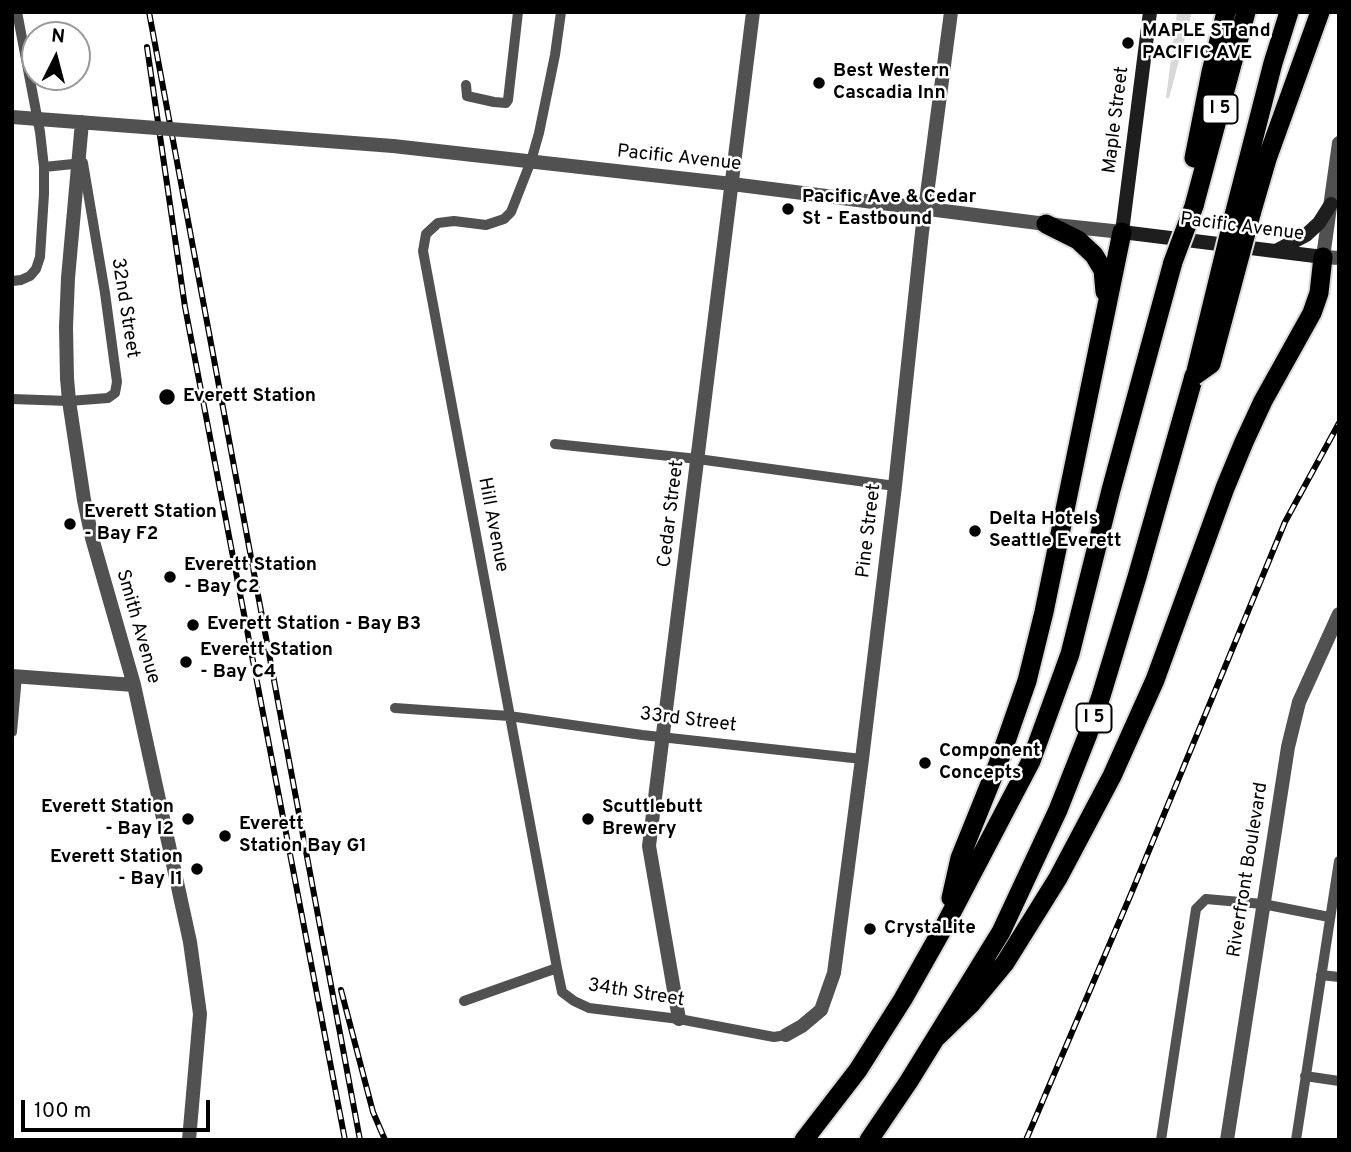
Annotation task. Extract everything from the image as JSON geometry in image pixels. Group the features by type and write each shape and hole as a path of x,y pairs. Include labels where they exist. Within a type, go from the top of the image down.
{"highway":[{"path":"1189,206 1212,72 1226,12"},
{"name":"I 5","path":"804,1140 858,1070 903,999 1031,761 1070,654 1173,262 1246,12"},
{"name":"I 5","path":"869,1140 1002,932 1058,810 1088,734 1138,578 1195,376 1211,364 1273,63 1289,12"},
{"path":"1242,214 1267,159 1320,12"},
{"path":"1046,224 1078,240 1094,255 1103,270 1107,310"},
{"path":"946,923 960,858 1027,681 1044,612 1122,232"},
{"path":"937,1037 971,1004 1005,963 1058,878 1112,776 1155,680 1244,442 1263,401 1312,313 1331,258"}],"main road":[{"name":"Maple Street","path":"1122,232 1150,12"},
{"path":"1276,251 1306,235 1319,223 1331,204"},
{"name":"Pacific Avenue","path":"1122,232 1331,258"}],"street":[{"path":"12,281 30,276 36,269 40,257 44,194 40,132 17,12"},
{"path":"466,85 467,96 506,103 518,12"},
{"path":"531,161 544,113 561,12"},
{"name":"Cedar Street","path":"679,1019 649,846 753,12"},
{"name":"Pine Street","path":"786,1035 821,1010 834,973 895,486 925,208 951,12"},
{"name":"Pacific Avenue","path":"12,117 393,146 1122,232"},
{"name":"Smith Avenue","path":"82,122 68,278 66,327 69,401 92,538 134,685 190,942 200,1014 189,1140"},
{"path":"1331,258 1331,204 1339,144"},
{"name":"Hill Avenue","path":"531,161 515,206 504,219 486,225 454,221 438,223 426,234 423,251 557,968"},
{"name":"32nd Street","path":"12,398 69,401 108,398 115,393 117,382 83,163 44,167"},
{"path":"555,444 698,459 895,486"},
{"name":"Riverfront Boulevard","path":"1227,1140 1288,747 1299,702 1339,614"},
{"path":"12,732 14,676 134,685"},
{"name":"33rd Street","path":"396,708 509,716 663,737 862,759"},
{"path":"1296,1140 1339,863"},
{"path":"1161,1140 1196,909 1206,899 1263,904 1329,917"},
{"path":"464,1002 557,968"},
{"name":"34th Street","path":"557,968 562,992 589,1008 679,1019 774,1037 786,1035"},
{"path":"1321,975 1339,977"},
{"path":"1305,1076 1339,1081"}],"shaded area":[{"path":"1177,12 1192,12 1169,98 1166,98"}],"railway":[{"path":"149,12 360,1140"},
{"path":"147,47 185,307 345,1140"},
{"path":"1026,1140 1285,522 1339,423"},
{"path":"341,990 373,1112 385,1140"}],"place":[{"name":"MAPLE ST and PACIFIC AVE","path":"1128,43"},
{"name":"Best Western Cascadia Inn","path":"819,83"},
{"name":"Pacific Ave & Cedar St - Eastbound","path":"788,209"},
{"name":"Everett Station","path":"167,397"},
{"name":"Everett Station - Bay F2","path":"70,524"},
{"name":"Delta Hotels Seattle Everett","path":"975,531"},
{"name":"Everett Station - Bay C2","path":"170,577"},
{"name":"Everett Station - Bay B3","path":"193,625"},
{"name":"Everett Station - Bay C4","path":"186,662"},
{"name":"Component Concepts","path":"925,763"},
{"name":"Everett Station - Bay I2","path":"188,819"},
{"name":"Scuttlebutt Brewery","path":"588,819"},
{"name":"Everett Station Bay G1","path":"225,836"},
{"name":"Everett Station - Bay I1","path":"197,869"},
{"name":"CrystaLite","path":"870,929"}]}
